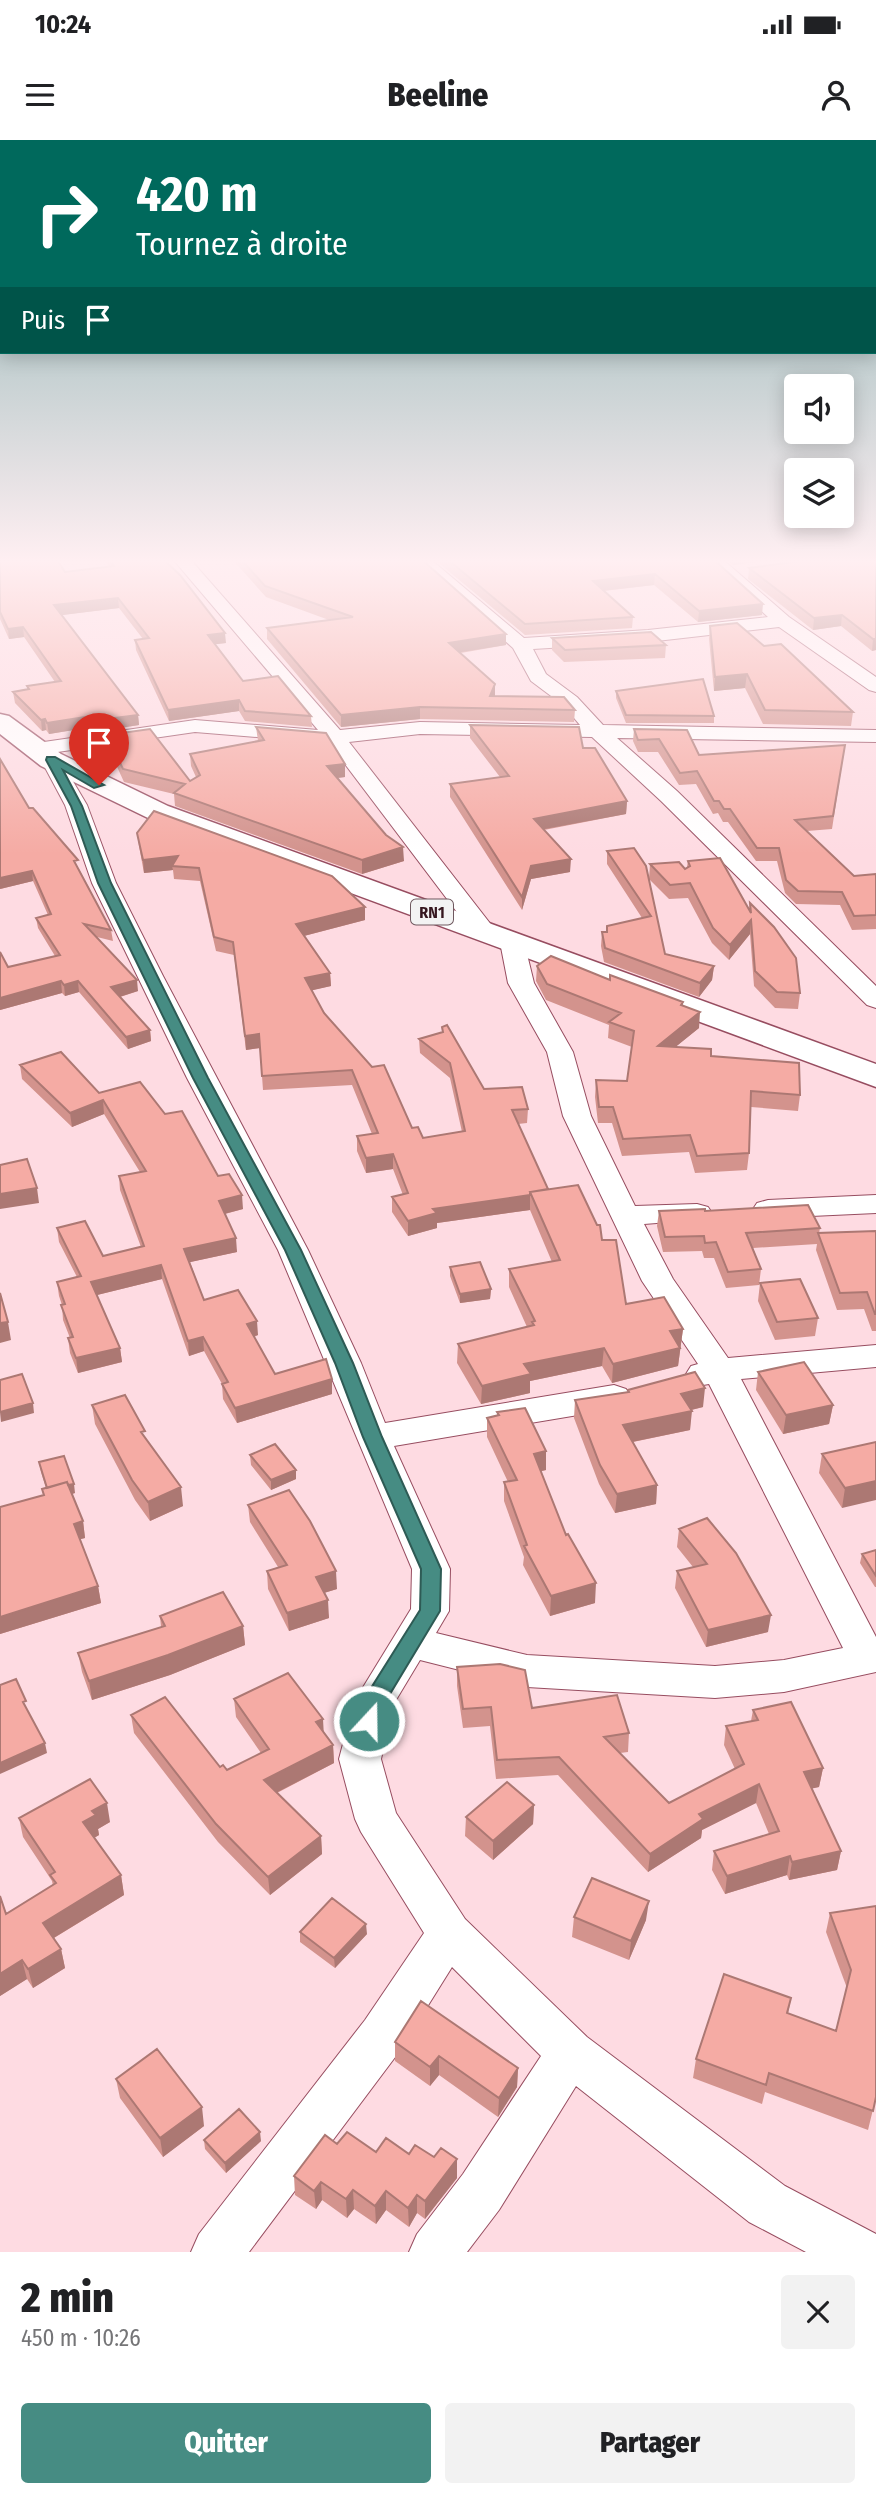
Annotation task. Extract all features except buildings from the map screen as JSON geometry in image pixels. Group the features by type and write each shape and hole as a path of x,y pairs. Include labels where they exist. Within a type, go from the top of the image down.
{"highway":[{"name":"RN1","path":"0,722 44,754 158,812 876,1076"}],"street":[{"path":"265,657 498,936 560,1052 577,1116 658,1281 719,1370 872,1658 784,1676 715,1682 527,1671 410,1642"},
{"path":"528,657 538,677 570,701 595,729 864,979 876,1000"},
{"path":"834,657 876,686"},
{"path":"858,2252 766,2204 570,2053 449,1933 376,1819 360,1759 374,1702 430,1611 431,1569 293,1250 201,1078 104,883 76,806 44,754 195,726 335,737 420,728 876,736"},
{"path":"625,1216 876,1204"},
{"path":"373,1437 654,1387 719,1370 876,1356"},
{"path":"217,2252 382,2036 449,1933"},
{"path":"435,2252 481,2192 570,2053"}],"route":[{"path":"99,785 51,760 76,806 104,883 201,1078 293,1250 431,1569 430,1611 374,1702 369,1721"}]}
